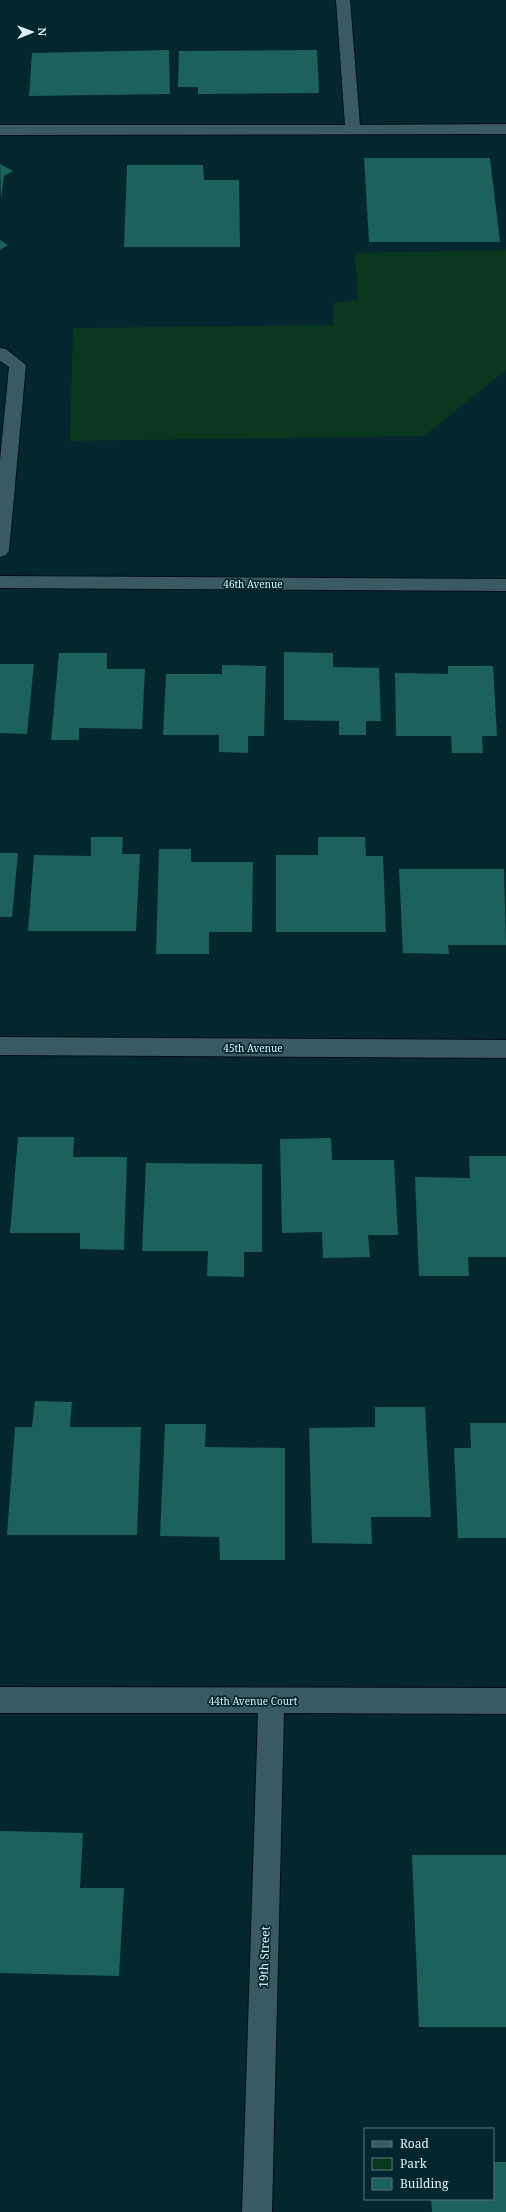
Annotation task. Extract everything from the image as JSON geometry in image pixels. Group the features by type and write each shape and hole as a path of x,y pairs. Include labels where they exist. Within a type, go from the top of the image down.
{"street":[{"path":"343,0 353,129"},
{"path":"0,130 506,129"},
{"path":"0,353 18,365 0,551"},
{"name":"46th Avenue","path":"0,582 506,586"},
{"name":"45th Avenue","path":"0,1046 506,1049"},
{"name":"44th Avenue Court","path":"0,1700 506,1702"},
{"name":"19th Street","path":"257,2212 271,1701"}],"green space":[{"path":"506,250 506,370 424,436 70,441 73,328 333,325 333,303 358,300 355,253"}],"building":[{"path":"169,50 170,94 29,96 32,53"},
{"path":"317,50 319,93 198,94 198,87 178,87 179,51"},
{"path":"364,158 490,158 500,242 369,242"},
{"path":"0,164 13,171 4,176 1,199"},
{"path":"127,165 203,165 204,180 239,180 240,247 124,247"},
{"path":"0,240 8,245 0,250"},
{"path":"284,652 333,653 333,667 379,668 381,721 366,721 366,735 339,735 339,721 284,720"},
{"path":"59,653 107,653 107,669 145,669 142,729 79,728 79,740 51,740"},
{"path":"0,664 34,664 27,734 0,733"},
{"path":"222,665 266,666 264,736 248,736 248,753 219,752 219,735 163,735 166,674 222,674"},
{"path":"448,666 493,666 497,736 482,736 483,753 452,753 451,736 396,736 395,673 448,674"},
{"path":"91,837 123,837 122,854 140,854 136,931 28,931 34,855 91,856"},
{"path":"318,837 365,837 366,856 383,856 386,932 276,932 276,855 318,855"},
{"path":"159,849 191,849 191,862 253,862 252,932 209,932 209,954 156,954"},
{"path":"0,853 18,853 12,917 0,917"},
{"path":"399,869 504,869 506,945 448,945 449,954 403,953"},
{"path":"18,1137 74,1137 73,1157 127,1157 124,1250 80,1249 80,1233 10,1233"},
{"path":"331,1138 332,1160 394,1160 398,1235 368,1235 370,1257 323,1258 322,1232 282,1233 280,1139"},
{"path":"469,1156 506,1156 506,1257 468,1257 469,1276 419,1276 415,1177 470,1178"},
{"path":"146,1163 262,1164 262,1252 244,1252 244,1277 207,1276 208,1251 142,1251"},
{"path":"35,1401 72,1402 70,1427 141,1427 137,1535 7,1535 15,1427 32,1427"},
{"path":"375,1407 425,1407 431,1517 371,1517 372,1544 312,1543 309,1428 375,1427"},
{"path":"470,1423 506,1423 506,1538 458,1538 454,1448 471,1448"},
{"path":"165,1424 206,1424 205,1447 285,1448 285,1560 220,1560 219,1537 160,1536"},
{"path":"0,1831 83,1833 80,1888 124,1888 119,1976 0,1973"},
{"path":"412,1855 506,1855 506,2027 419,2027"},
{"path":"494,2162 506,2162 506,2212 432,2212 431,2200 494,2200"}]}
